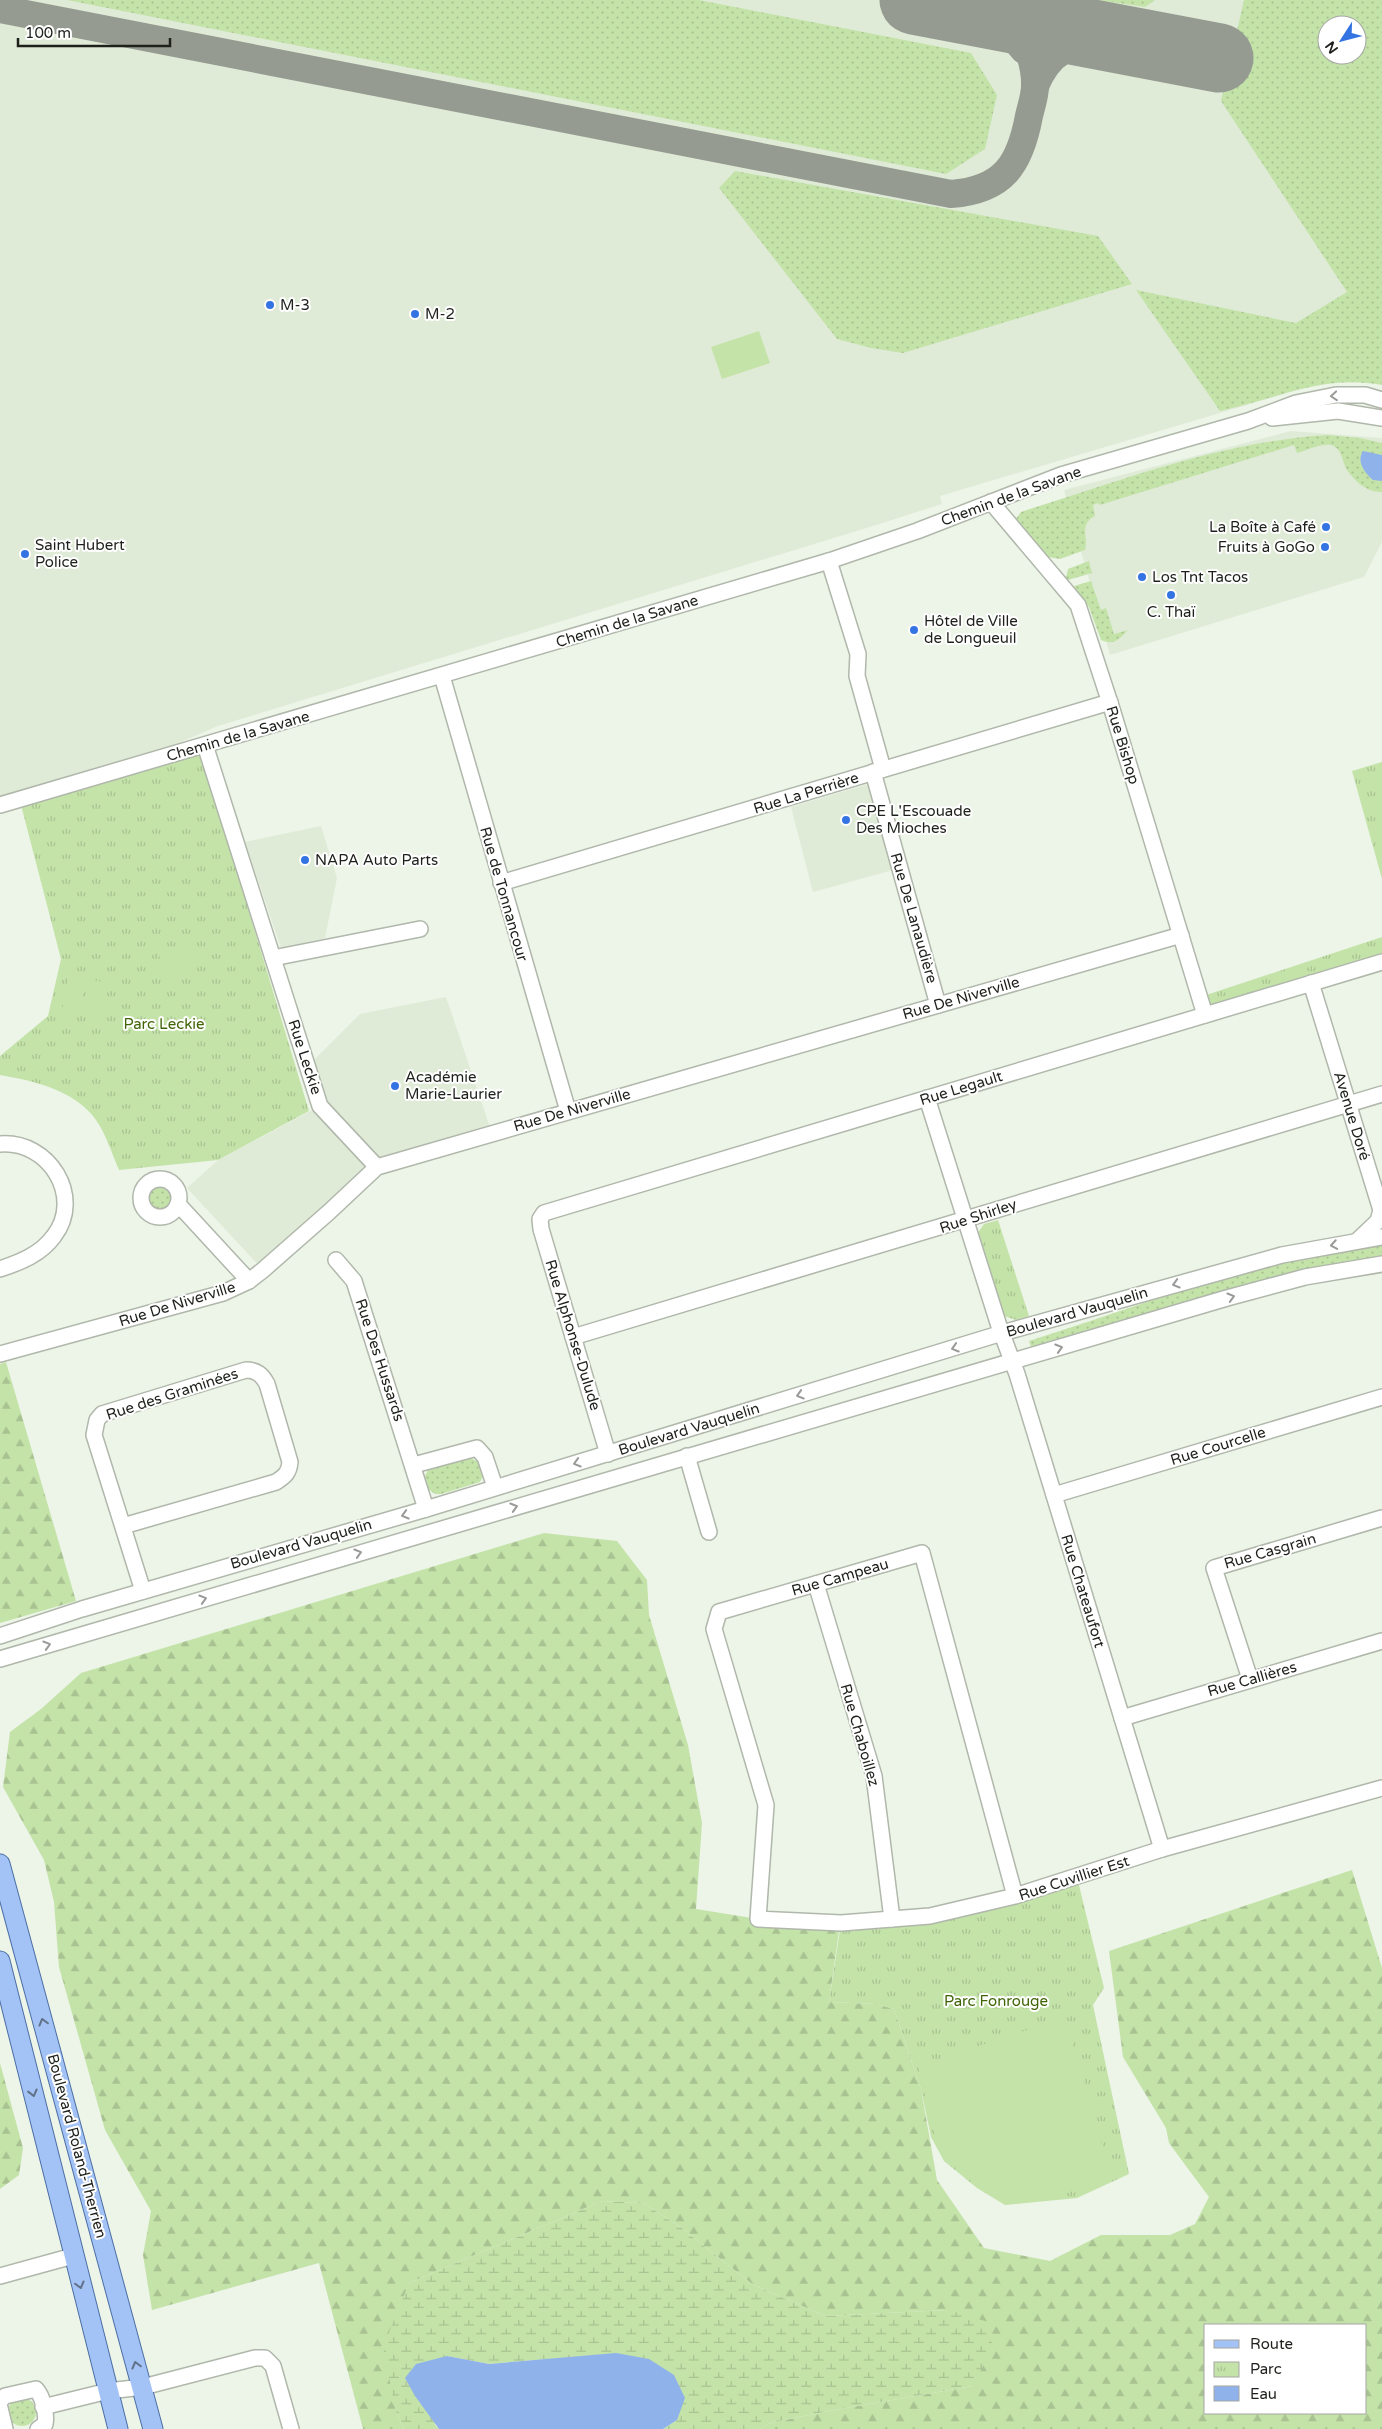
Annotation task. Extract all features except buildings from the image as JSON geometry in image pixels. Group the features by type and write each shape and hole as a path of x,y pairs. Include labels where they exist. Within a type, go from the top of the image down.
{"main road":[{"name":"Boulevard Roland-Therrien","path":"0,1864 153,2429"},
{"name":"Boulevard Roland-Therrien","path":"0,1961 118,2429"}],"street":[{"name":"Chemin de la Savane","path":"0,805 829,561 917,531 1061,475 1248,421 1272,410 1310,399 1336,395 1365,395 1382,400"},
{"name":"Chemin de la Savane","path":"1248,421 1338,411 1382,418"},
{"name":"Rue Bishop","path":"991,502 1078,605 1110,702 1205,1015"},
{"name":"Rue De Lanaudière","path":"829,561 858,654 857,676 878,771 938,1005"},
{"name":"Rue de Tonnancour","path":"442,676 568,1112"},
{"name":"Rue La Perrière","path":"501,884 1110,702"},
{"name":"Rue Leckie","path":"205,745 320,1106 377,1167"},
{"path":"274,958 420,929"},
{"name":"Rue De Niverville","path":"0,1354 223,1293 249,1281 329,1212 377,1167 1181,935"},
{"name":"Rue Legault","path":"542,1216 548,1210 1382,962"},
{"name":"Avenue Doré","path":"1311,983 1381,1213 1378,1221 1357,1241"},
{"name":"Rue Shirley","path":"573,1337 1382,1094"},
{"name":"Rue Chateaufort","path":"926,1098 1054,1495 1162,1849"},
{"path":"0,1144 13,1143 40,1154 51,1164 60,1181 64,1198 63,1220 55,1235 43,1249 23,1261 0,1269"},
{"path":"178,1204 249,1281"},
{"name":"Rue Alphonse-Dulude","path":"542,1216 541,1229 608,1454"},
{"name":"Boulevard Vauquelin","path":"0,1636 143,1591 608,1454 1002,1333 1282,1254 1382,1238"},
{"name":"Rue Des Hussards","path":"336,1260 354,1281 414,1465 426,1509"},
{"name":"Boulevard Vauquelin","path":"0,1659 1266,1287 1321,1274 1382,1264"},
{"name":"Rue des Graminées","path":"123,1526 276,1482 289,1472 290,1462 267,1384 262,1376 253,1370 246,1370 102,1414 97,1420 94,1435 143,1591"},
{"name":"Rue Courcelle","path":"1054,1495 1382,1397"},
{"path":"414,1465 476,1448 485,1457 495,1488"},
{"name":"Boulevard Vauquelin","path":"687,1456 709,1532"},
{"name":"Rue Casgrain","path":"1250,1679 1214,1568 1382,1518"},
{"name":"Rue Campeau","path":"758,1919 766,1805 714,1629 719,1612 922,1554 1015,1896"},
{"name":"Rue Chaboillez","path":"816,1584 874,1776 892,1919"},
{"name":"Rue Callières","path":"1122,1718 1382,1641"},
{"name":"Rue Cuvillier Est","path":"758,1919 841,1923 930,1916 1015,1896 1162,1849 1382,1788"},
{"path":"0,2276 73,2256"},
{"path":"43,2407 108,2391 142,2387 255,2358 265,2358 273,2366 291,2429"},
{"path":"0,2401 5,2396 36,2389 40,2393 46,2419 45,2424 38,2429"},
{"path":"0,2408 6,2429"}],"shaded area":[{"path":"0,0 1382,0 1351,374 940,496 942,504 218,726 176,744 0,796"},
{"path":"1291,431 1382,438 1382,542 1364,577 1110,655 1064,490"},
{"path":"869,784 893,870 813,892 791,807"},
{"path":"321,826 337,878 325,938 281,948 245,842"},
{"path":"446,997 492,1133 377,1167 263,1270 187,1188 218,1160 320,1106 308,1066 360,1014"}],"green space":[{"path":"67,0 699,0 971,53 997,95 985,149 946,174"},
{"path":"1097,0 1155,0 1145,7"},
{"path":"1244,0 1382,0 1382,385 1360,382 1319,385 1220,411 1136,290 1296,323 1347,292 1221,101"},
{"path":"735,171 1098,236 1132,284 903,353 871,348 837,339 719,188"},
{"path":"759,331 770,363 722,379 711,347"},
{"path":"1328,435 1360,438 1382,443 1382,492 1367,489 1354,479 1347,470 1338,449 1335,447 1323,445 1297,453 1294,445 1100,505 1098,503 1093,505 1095,516 1085,527 1085,550 1060,559 1048,557 1015,520 1021,512 1180,462 1253,445"},
{"path":"1089,561 1092,573 1068,580 1066,577 1068,569"},
{"path":"1091,581 1101,610 1106,608 1114,634 1128,630 1113,642 1101,640 1089,607 1074,586"},
{"name":"Parc Leckie","path":"200,749 309,1111 218,1160 119,1170 100,1126 77,1101 53,1088 0,1075 0,1056 48,1016 61,959 21,805"},
{"path":"1382,762 1382,879 1352,771"},
{"path":"1382,937 1382,960 1205,1015 1200,997"},
{"path":"194,945 201,966 165,977 159,955"},
{"path":"69,974 86,978 78,1014 62,1010"},
{"path":"90,979 107,983 99,1018 83,1015"},
{"path":"159,1181 165,1182 173,1190 173,1202 165,1210 159,1211 153,1210 145,1202 144,1196 145,1190 153,1182"},
{"path":"998,1220 1029,1316 1016,1320 1004,1316 977,1234 984,1224"},
{"path":"1382,1244 1382,1258 1032,1350 1029,1341 1236,1274 1295,1259"},
{"path":"6,1362 76,1601 0,1623 0,1364"},
{"path":"468,1457 479,1462 484,1474 480,1482 441,1494 435,1494 427,1488 425,1476 428,1470 435,1466"},
{"path":"544,1533 617,1541 647,1580 649,1615 688,1745 702,1823 696,1909 758,1919 840,1924 829,2002 876,2004 894,2009 921,2089 937,2180 984,2248 1050,2261 1101,2235 1170,2235 1195,2224 1209,2197 1169,2143 1166,2128 1123,2057 1109,1951 1352,1870 1382,1968 1382,2429 759,2429 770,2423 829,2411 973,2386 948,2310 825,2316 752,2284 679,2226 643,2203 602,2201 409,2283 396,2412 404,2429 363,2429 319,2263 152,2310 143,2255 151,2211 105,2130 59,1967 54,1902 44,1860 3,1787 10,1732 41,1709 81,1673"},
{"name":"Parc Fonrouge","path":"1077,1877 1104,1988 1093,2005 1129,2174 1077,2198 1005,2205 977,2188 944,2161 931,2137 921,2089 894,2009 876,2004 829,2002 841,1923 892,1919"},
{"path":"1057,2023 1068,2028 1112,2178 1055,2197 1004,2199 963,2173 936,2140 918,2066 1027,2030"},
{"path":"0,2063 23,2148 19,2175 0,2189"},
{"path":"602,2201 643,2203 679,2226 752,2284 825,2316 948,2310 985,2321 993,2346 973,2386 829,2411 770,2423 759,2429 663,2429 677,2420 547,2359 489,2364 447,2356 435,2425 439,2429 404,2429 396,2412 383,2347 409,2283"},
{"path":"22,2398 32,2402 36,2412 32,2422 22,2426 12,2422 8,2412 12,2402"}],"water":[{"path":"1363,451 1382,455 1382,481 1373,480 1364,471 1360,459"},
{"path":"616,2353 649,2359 674,2375 685,2398 677,2420 663,2429 439,2429 415,2396 405,2378 416,2364 447,2356 489,2364"}],"taxiway":[{"path":"925,2 956,7 970,0"},
{"path":"0,9 951,194 984,187 997,180 1014,161 1020,148 1034,98 1035,77 1029,52 1017,20"},
{"path":"983,13 1009,32 1024,50"},
{"path":"1035,86 1047,64 1055,56 1072,46 1106,37"}],"runway":[{"path":"914,0 1219,58"}],"place":[{"name":"M-3","path":"270,305"},
{"name":"M-2","path":"415,314"},
{"name":"La Boîte à Café","path":"1326,527"},
{"name":"Fruits à GoGo","path":"1325,547"},
{"name":"Saint Hubert Police","path":"25,554"},
{"name":"Los Tnt Tacos","path":"1142,577"},
{"name":"C. Thaï","path":"1171,595"},
{"name":"Hôtel de Ville de Longueuil","path":"914,630"},
{"name":"CPE L'Escouade Des Mioches","path":"846,820"},
{"name":"NAPA Auto Parts","path":"305,860"},
{"name":"Académie Marie-Laurier","path":"395,1086"}]}
